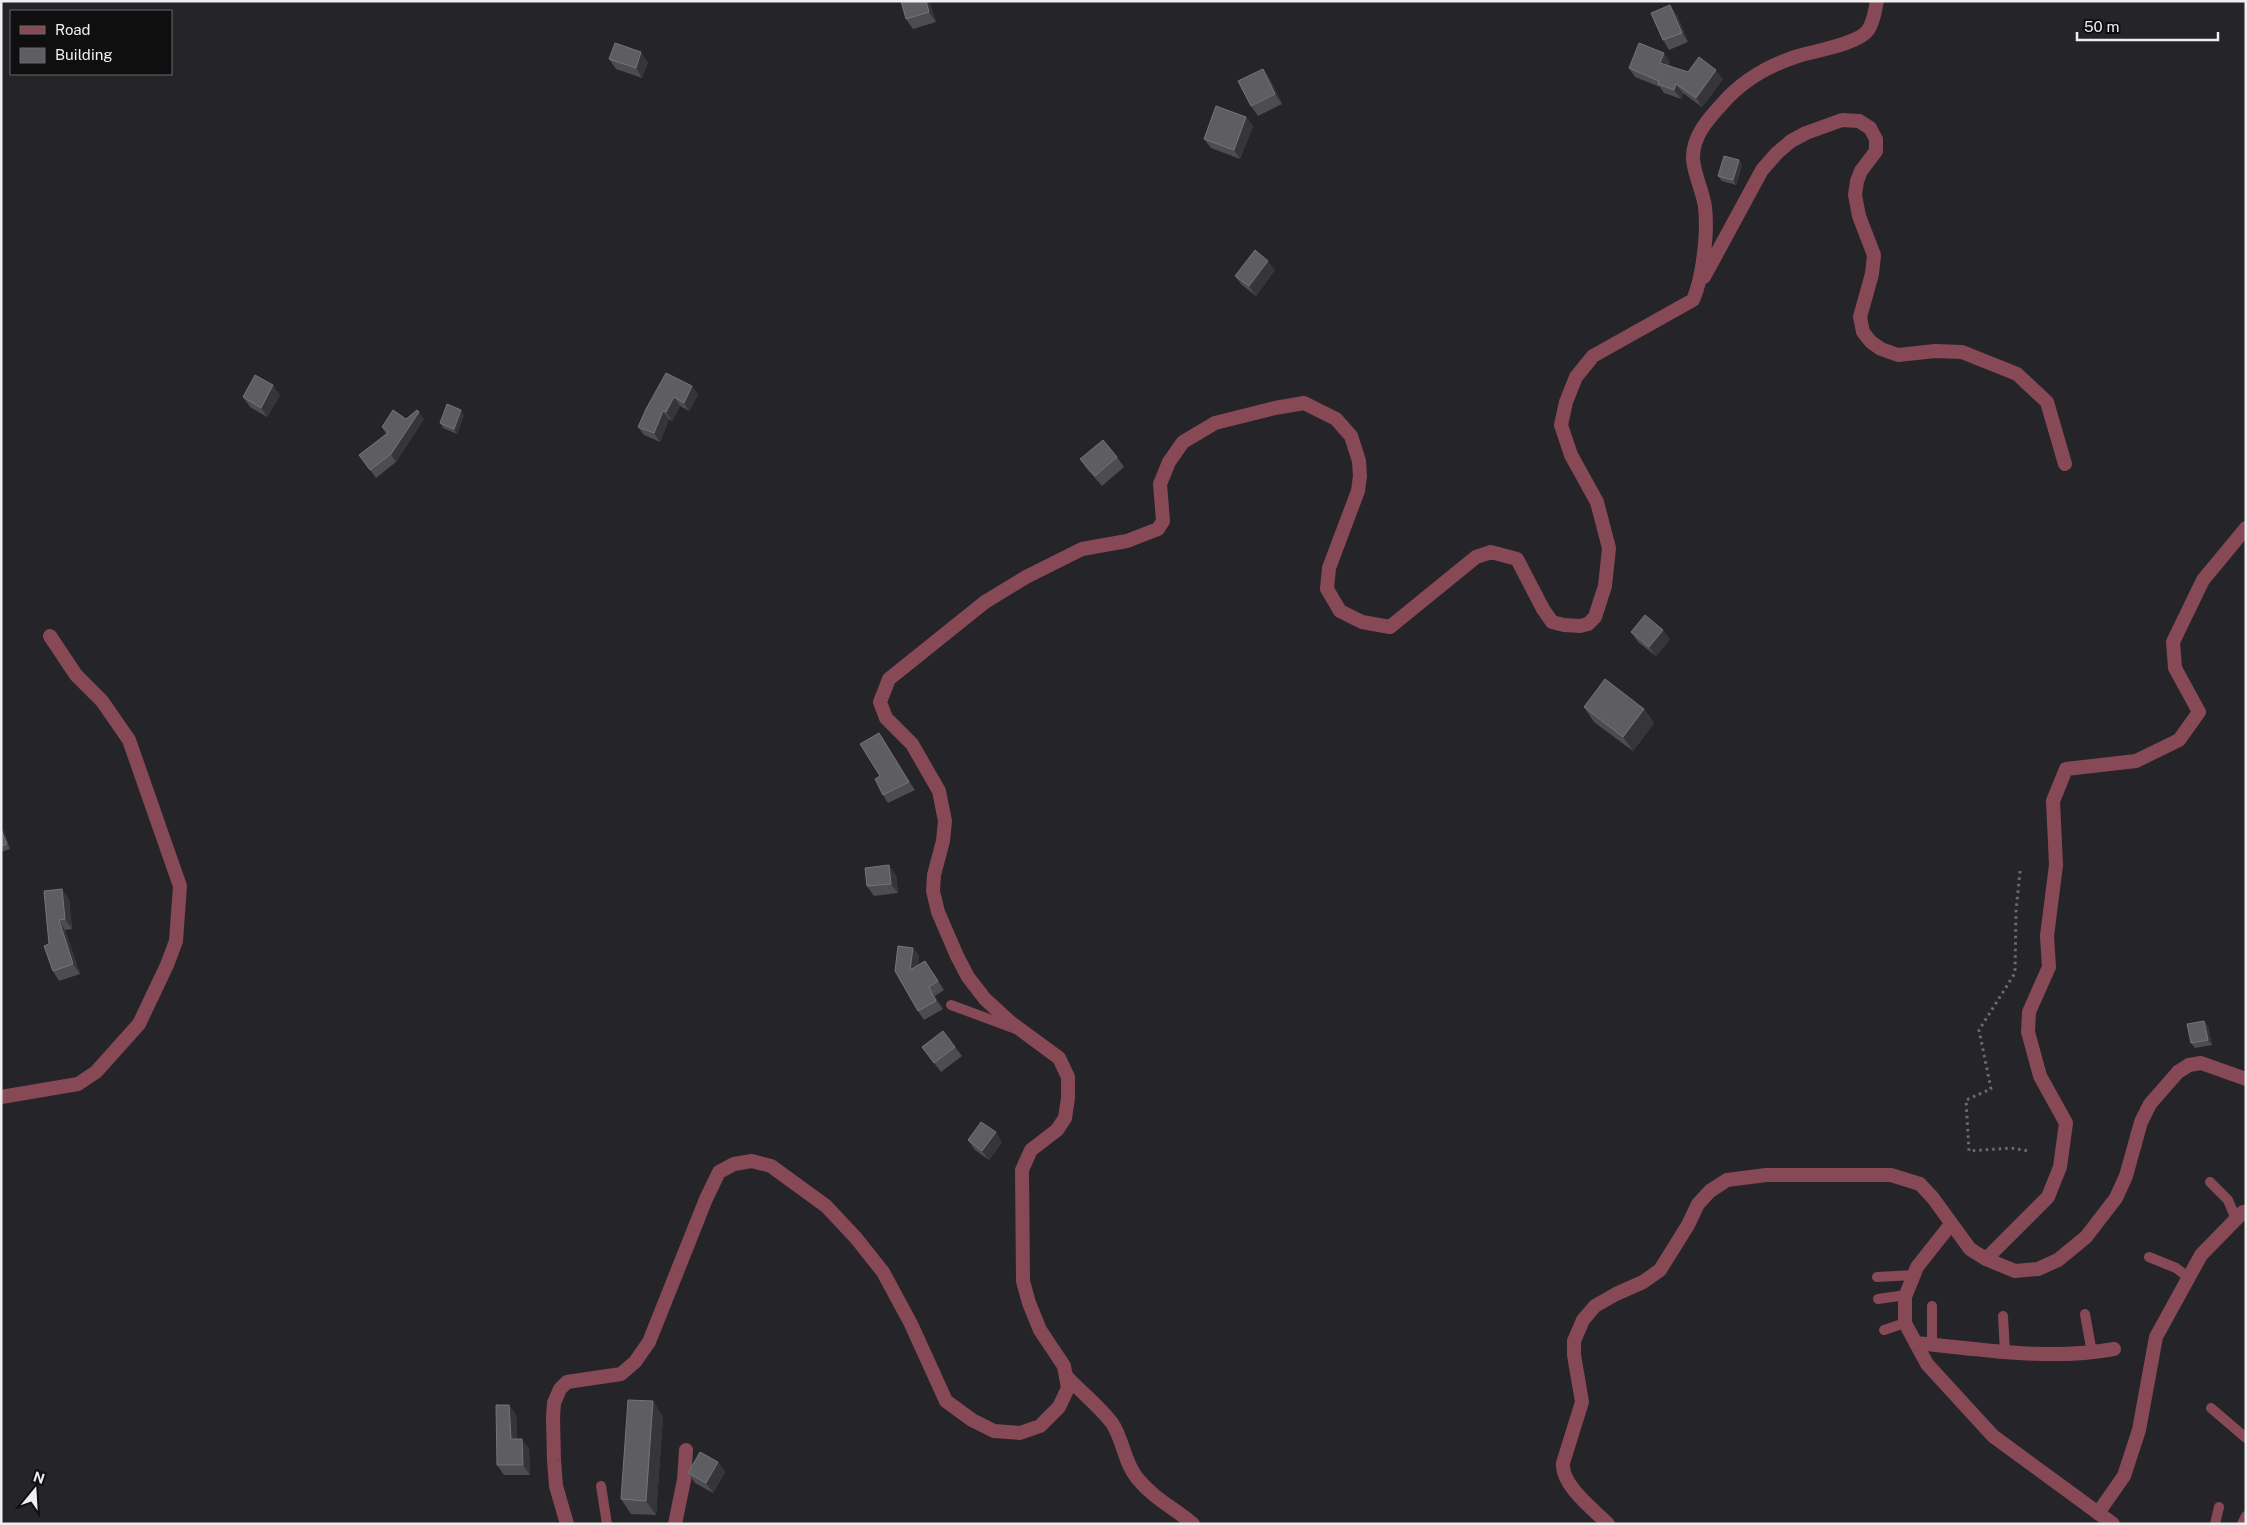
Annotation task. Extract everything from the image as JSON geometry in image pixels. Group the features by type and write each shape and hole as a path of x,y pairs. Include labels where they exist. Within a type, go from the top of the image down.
{"street":[{"path":"1700,285 1703,265 1705,208 1693,160 1696,143 1706,121 1732,92 1763,71 1798,56 1838,45 1868,31 1875,13 1876,1"},
{"path":"567,1524 556,1486 554,1460 554,1403 560,1389 567,1382 621,1374 636,1362 649,1342 719,1172 734,1164 752,1160 771,1166 826,1206 850,1232 883,1272 911,1324 946,1401 972,1420 994,1431 1020,1433 1040,1426 1059,1407 1068,1388 1064,1366 1040,1330 1029,1303 1023,1281 1022,1170 1031,1150 1057,1130 1065,1118 1068,1098 1068,1077 1059,1058 985,999 968,976 957,956 938,912 933,891 934,875 945,822 939,791 912,744 886,718 880,702 888,679 985,602 1026,577 1082,548 1127,541 1158,528 1163,521 1160,484 1169,462 1183,442 1215,423 1304,403 1336,419 1351,436 1359,461 1360,476 1358,490 1329,568 1327,589 1340,612 1362,622 1390,627 1433,594 1476,557 1491,552 1518,559 1543,609 1552,622 1580,626 1588,624 1595,617 1605,586 1609,548 1597,502 1571,455 1561,425 1566,402 1576,377 1593,356 1693,300 1762,170 1791,141 1806,133 1842,120 1859,122 1870,128 1876,139 1876,151 1861,171 1855,195 1859,216 1874,255 1872,274 1860,317 1863,332 1871,342 1881,349 1898,354 1935,351 1962,352 2017,374 2047,402 2066,464"},
{"path":"1986,1259 2048,1198 2060,1167 2066,1123 2040,1076 2028,1032 2029,1012 2049,966 2047,936 2056,865 2053,802 2066,769 2136,762 2179,740 2198,712 2175,668 2173,642 2202,580 2246,528"},
{"path":"1,1097 78,1084 96,1072 139,1024 167,965 176,941 180,886 129,740 102,701 76,675 50,636"},
{"path":"1608,1524 1568,1482 1562,1472 1563,1463 1582,1402 1574,1355 1576,1332 1595,1306 1643,1282 1660,1270 1688,1225 1698,1204 1710,1191 1726,1180 1766,1176 1891,1176 1920,1184 1933,1198 1970,1249 1986,1259 2015,1271 2038,1269 2058,1260 2086,1237 2116,1198 2126,1176 2141,1122 2150,1104 2178,1072 2189,1065 2201,1063 2246,1079"},
{"path":"2098,1513 2124,1476 2139,1430 2156,1337 2201,1255 2241,1215"},
{"path":"1951,1224 1917,1267 1906,1295 1905,1323 1927,1364 1994,1436 2113,1524"},
{"path":"1916,1343 2028,1354 2092,1353 2114,1349"},
{"path":"1066,1376 1112,1424 1125,1457 1136,1477 1156,1498 1193,1524"},
{"path":"676,1524 684,1480 686,1450"}],"lane":[{"path":"951,1005 1026,1033"},
{"path":"2210,1182 2241,1215"},
{"path":"2149,1256 2176,1268 2188,1277"},
{"path":"1877,1277 1914,1274"},
{"path":"1878,1300 1906,1295"},
{"path":"1932,1306 1932,1344"},
{"path":"2086,1314 2092,1353"},
{"path":"2003,1316 2005,1352"},
{"path":"1884,1330 1905,1323"},
{"path":"2211,1408 2246,1438"},
{"path":"601,1486 607,1524"},
{"path":"2215,1524 2219,1507"},
{"path":"2242,1524 2246,1516"}],"path":[{"path":"2020,871 2016,911 2016,973 1979,1030 1991,1089 1966,1100 1969,1151 2011,1148 2029,1151"}],"building":[{"path":"901,1 926,1 929,12 906,19"},
{"path":"1670,5 1682,33 1663,40 1651,13"},
{"path":"615,43 641,52 636,68 609,59"},
{"path":"1639,43 1664,53 1660,63 1688,72 1699,57 1716,70 1696,98 1676,84 1674,90 1658,84 1659,81 1629,68"},
{"path":"1263,69 1275,94 1251,106 1238,81"},
{"path":"1216,106 1246,117 1234,150 1204,139"},
{"path":"1724,156 1739,160 1733,180 1718,176"},
{"path":"1255,250 1268,261 1249,286 1235,276"},
{"path":"666,373 692,386 684,403 674,397 666,412 663,411 654,433 638,427"},
{"path":"255,375 273,385 261,408 243,397"},
{"path":"447,404 461,410 454,429 440,423"},
{"path":"393,410 406,419 417,410 419,412 391,454 370,470 359,455 389,432 382,427"},
{"path":"1103,440 1117,457 1095,476 1080,459"},
{"path":"1645,615 1663,630 1649,647 1631,632"},
{"path":"1605,679 1644,709 1623,737 1584,707"},
{"path":"879,733 909,782 883,795 875,779 880,776 860,744"},
{"path":"1,830 7,844 1,846"},
{"path":"889,865 891,884 867,886 865,868"},
{"path":"62,889 65,919 59,920 73,964 53,971 44,946 49,944 44,891"},
{"path":"898,946 913,948 910,970 925,961 938,981 929,987 936,1001 918,1011 895,971"},
{"path":"2204,1021 2208,1040 2191,1043 2187,1024"},
{"path":"943,1031 955,1047 934,1063 922,1047"},
{"path":"981,1122 996,1132 982,1151 968,1140"},
{"path":"628,1400 653,1401 646,1501 621,1499"},
{"path":"496,1405 509,1405 511,1439 522,1439 523,1465 497,1465"},
{"path":"700,1452 718,1462 706,1483 688,1473"}]}
